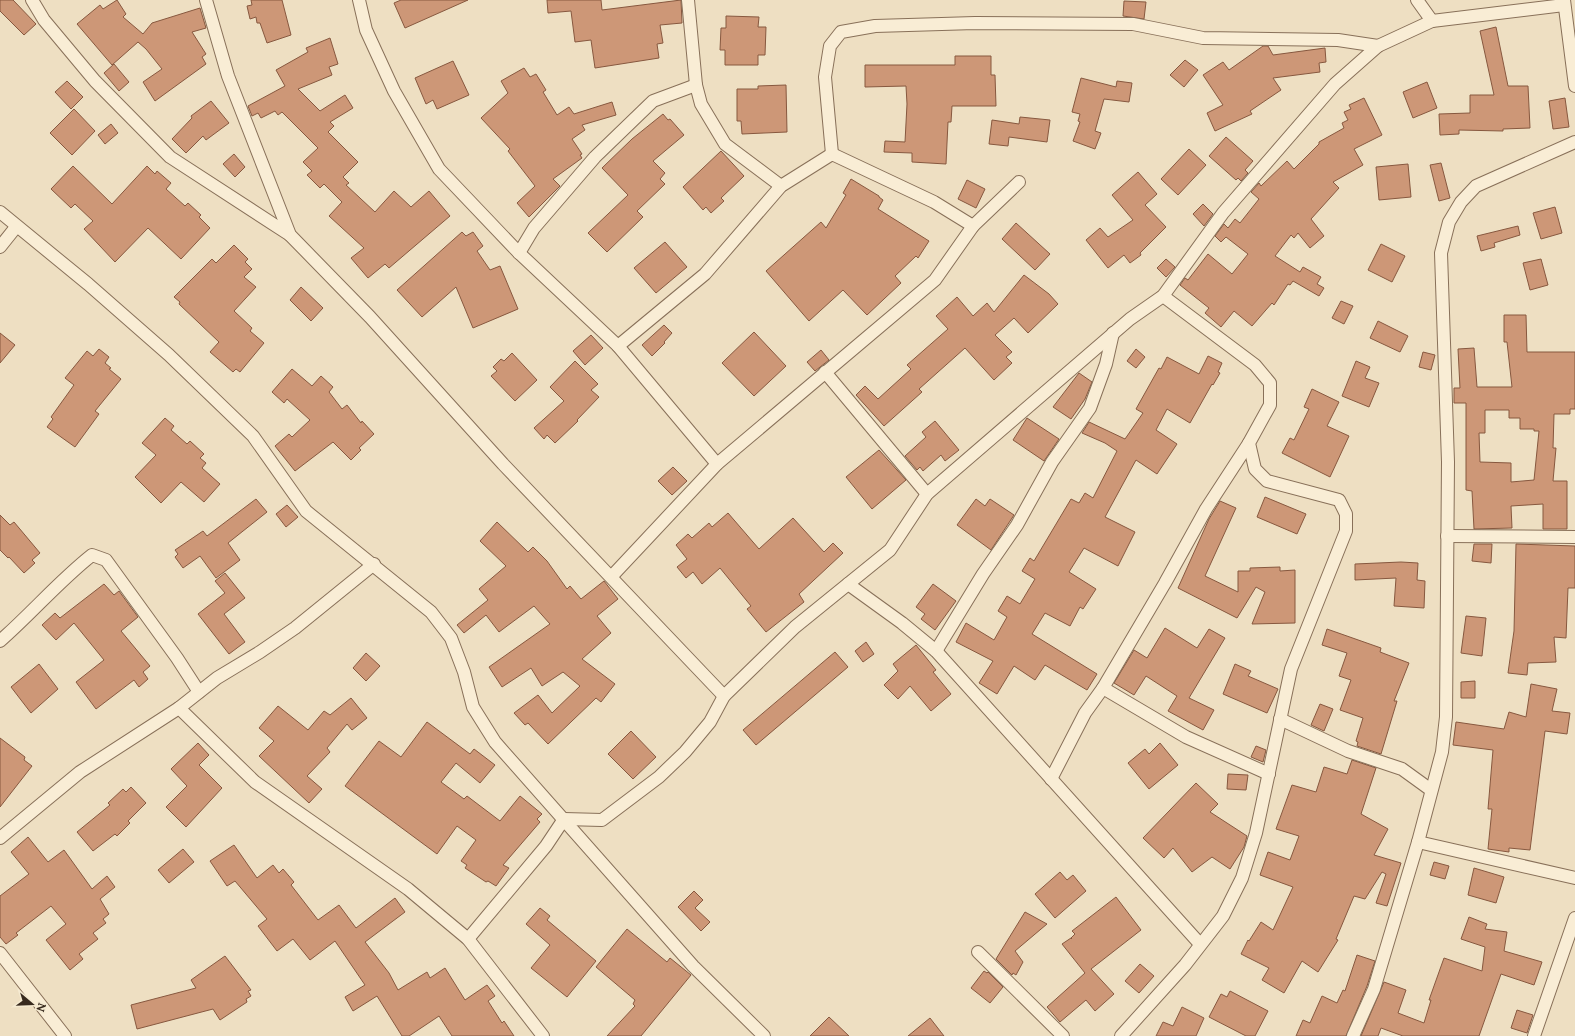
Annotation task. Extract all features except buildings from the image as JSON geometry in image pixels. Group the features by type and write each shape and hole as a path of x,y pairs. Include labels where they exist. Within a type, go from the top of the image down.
{"street":[{"path":"32,0 44,20 95,81 170,157 290,235 370,317 503,464 612,576 724,696"},
{"path":"206,0 228,76 290,235"},
{"path":"359,0 366,30 394,91 439,169 519,253 618,346 717,464"},
{"path":"688,0 696,85 701,104 725,144 781,186"},
{"path":"1417,0 1432,21"},
{"path":"564,819 602,820 659,777 685,752 710,722 724,696 795,627 890,550 927,494 1130,319 1163,296 1198,246 1228,207 1334,84 1378,46 1432,21 1564,2 1575,86"},
{"path":"832,154 825,77 830,46 840,32 875,26 975,23 1133,24 1203,38 1338,40 1378,46"},
{"path":"519,253 534,228 595,157 653,101 696,85"},
{"path":"1353,1036 1374,990 1418,842 1442,752 1446,717 1448,462 1441,253 1449,222 1461,202 1476,186 1575,142"},
{"path":"618,346 706,274 781,186 832,154"},
{"path":"832,154 934,202 973,226"},
{"path":"612,576 717,464 935,280 973,226 1019,182"},
{"path":"0,212 16,227 88,284 169,355 253,436 306,511 374,564 431,612 450,638 464,672 473,707 495,742 693,966 764,1036"},
{"path":"0,247 16,227"},
{"path":"1051,779 1085,713 1103,688 1206,508 1249,444 1270,405 1270,383 1255,365 1163,296"},
{"path":"936,651 983,574 1018,525 1052,462 1090,408 1106,364 1113,334"},
{"path":"825,372 927,494"},
{"path":"1121,1036 1223,916 1242,878 1256,833 1291,669 1346,532 1346,514 1340,500 1267,481 1255,469 1249,444"},
{"path":"1447,536 1575,537"},
{"path":"0,641 29,615 72,571 92,555 106,560 177,658 199,692"},
{"path":"0,838 80,772 179,708 217,678 260,652 295,628 374,564"},
{"path":"848,584 902,623 936,651 1200,944"},
{"path":"1103,688 1186,737 1269,774"},
{"path":"179,708 255,782 408,889 468,939 543,1036"},
{"path":"1280,719 1348,752 1402,769 1431,790"},
{"path":"468,939 546,846 564,819"},
{"path":"1418,842 1575,878"},
{"path":"1534,1036 1575,918"},
{"path":"978,952 1063,1036"},
{"path":"0,953 65,1036"}]}
